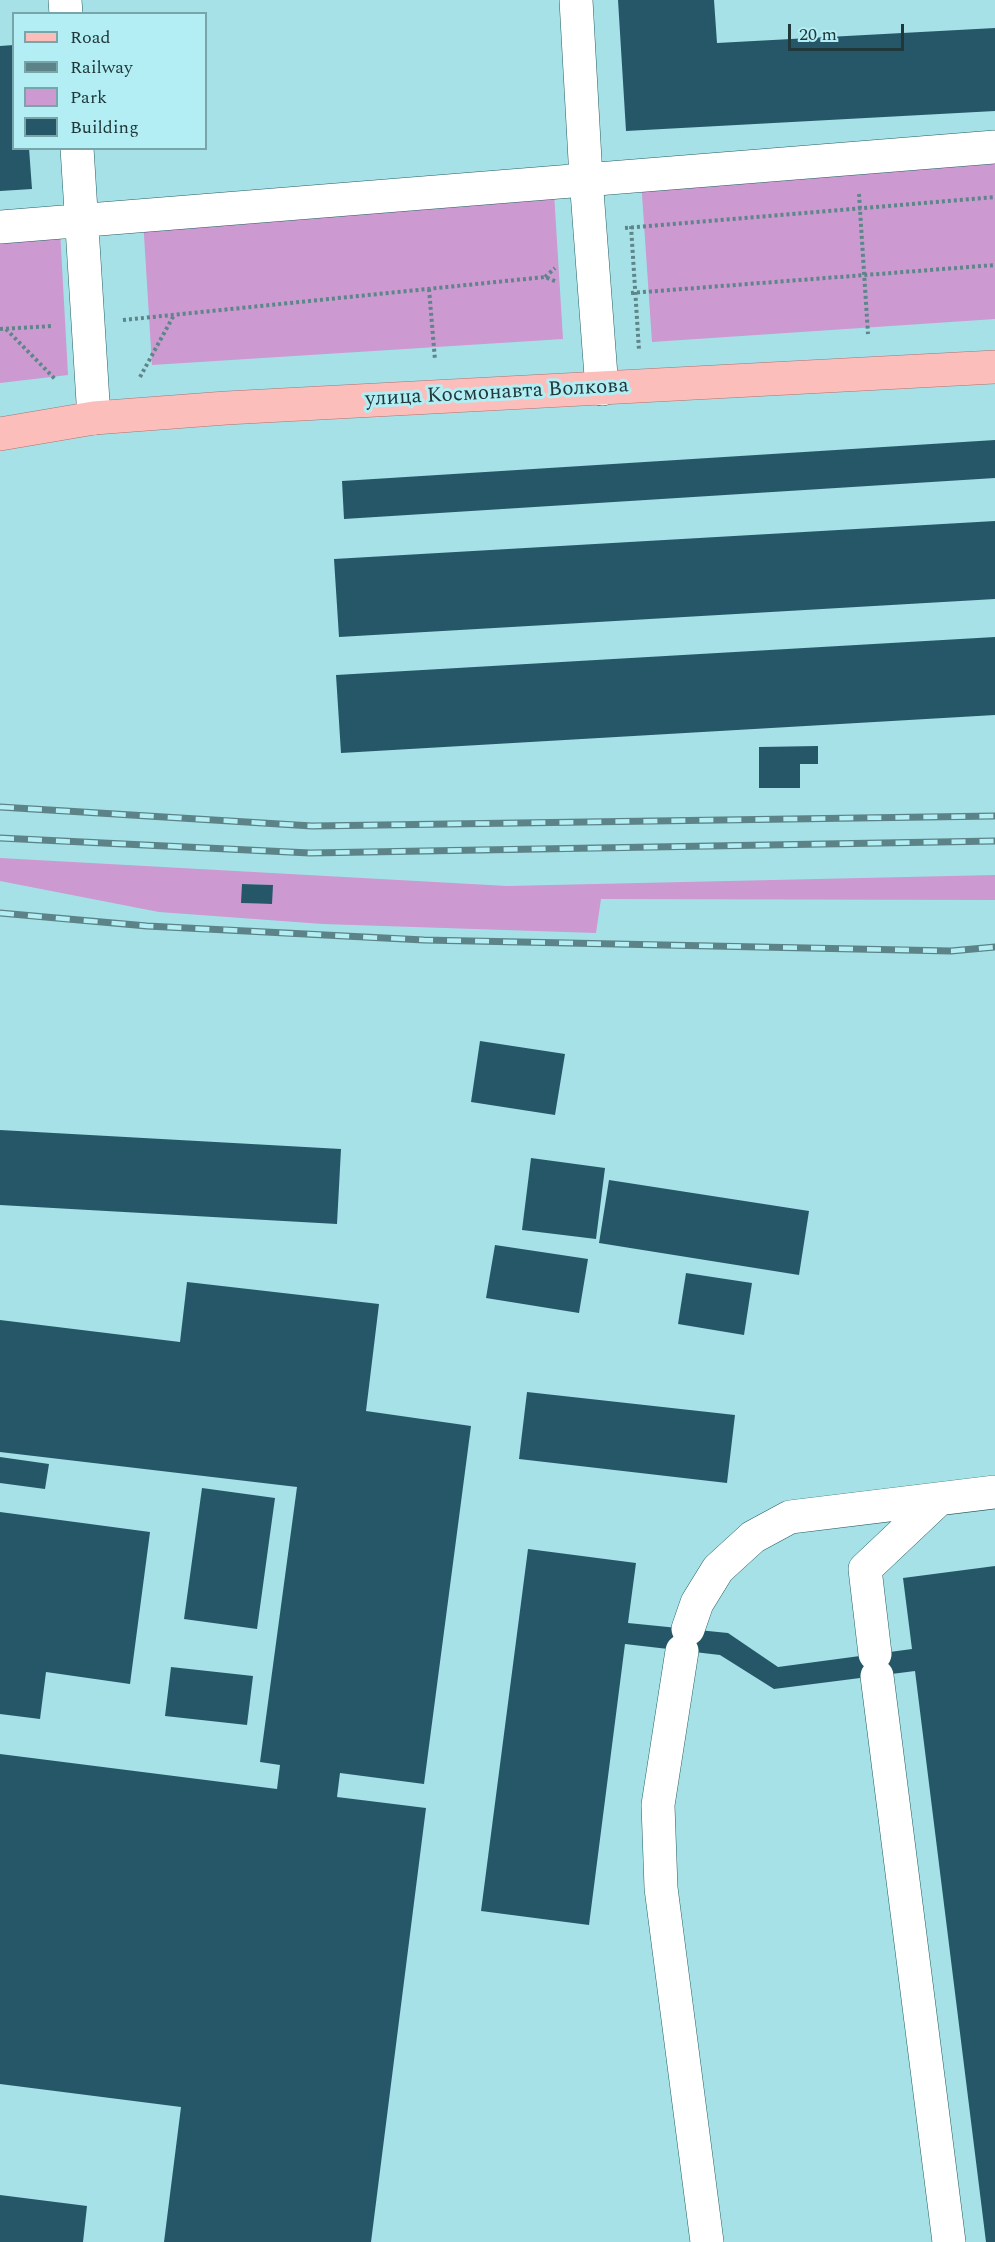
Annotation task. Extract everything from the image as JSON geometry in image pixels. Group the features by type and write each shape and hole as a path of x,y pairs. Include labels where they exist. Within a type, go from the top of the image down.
{"main road":[{"name":"улица Космонавта Волкова","path":"0,434 94,418 226,408 995,367"}],"street":[{"path":"576,0 586,178 602,389"},
{"path":"0,227 586,178 995,147"},
{"path":"77,150 94,418"},
{"path":"707,2242 661,1888 658,1805 685,1640 697,1603 718,1569 753,1537 790,1517 995,1492"},
{"path":"938,1500 865,1569 949,2242"}],"path":[{"path":"856,157 868,334"},
{"path":"639,350 631,226 995,197"},
{"path":"636,293 995,265"},
{"path":"0,329 89,324 545,277"},
{"path":"429,289 435,366"},
{"path":"138,381 175,315"},
{"path":"6,329 56,380"}],"green space":[{"path":"995,156 995,319 652,342 641,180"},
{"path":"554,193 563,339 152,365 143,219"},
{"path":"60,230 68,375 0,383 0,235"},
{"path":"0,858 507,886 995,875 995,900 601,899 596,933 323,924 159,912 0,881","holes":["242,884 272,885 271,904 242,903"]}],"building":[{"path":"618,0 714,0 717,43 995,28 995,111 626,131"},
{"path":"12,45 12,150 29,150 32,189 0,191 0,46"},
{"path":"995,440 995,478 344,519 342,481"},
{"path":"995,521 995,599 339,637 334,559"},
{"path":"995,637 995,715 341,753 336,675"},
{"path":"818,746 818,764 800,764 800,788 759,788 759,747"},
{"path":"242,884 273,885 272,904 241,903"},
{"path":"480,1041 565,1054 555,1115 471,1102"},
{"path":"0,1130 341,1149 337,1224 0,1205"},
{"path":"531,1158 605,1168 596,1239 522,1230"},
{"path":"609,1180 809,1211 799,1275 599,1243"},
{"path":"495,1245 588,1259 579,1313 486,1298"},
{"path":"686,1273 752,1283 744,1335 678,1324"},
{"path":"187,1282 379,1304 366,1411 471,1426 424,1784 340,1773 337,1797 426,1808 371,2242 164,2242 181,2107 0,2084 0,1754 277,1789 280,1765 260,1762 297,1487 0,1452 0,1320 180,1342"},
{"path":"527,1392 735,1415 727,1483 519,1459"},
{"path":"0,1457 49,1464 45,1489 0,1483"},
{"path":"202,1488 275,1498 257,1629 184,1619"},
{"path":"0,1512 150,1532 130,1684 46,1672 40,1719 0,1714"},
{"path":"528,1549 636,1563 628,1623 728,1633 778,1667 912,1649 903,1578 995,1566 995,2242 986,2242 915,1671 774,1689 720,1655 625,1644 589,1925 481,1911"},
{"path":"171,1667 253,1676 247,1725 165,1716"},
{"path":"0,2195 87,2206 83,2242 0,2242"}],"railway":[{"path":"0,807 312,826 995,816"},
{"path":"0,838 310,853 995,841"},
{"path":"0,913 147,926 424,940 951,951 995,947"}]}
